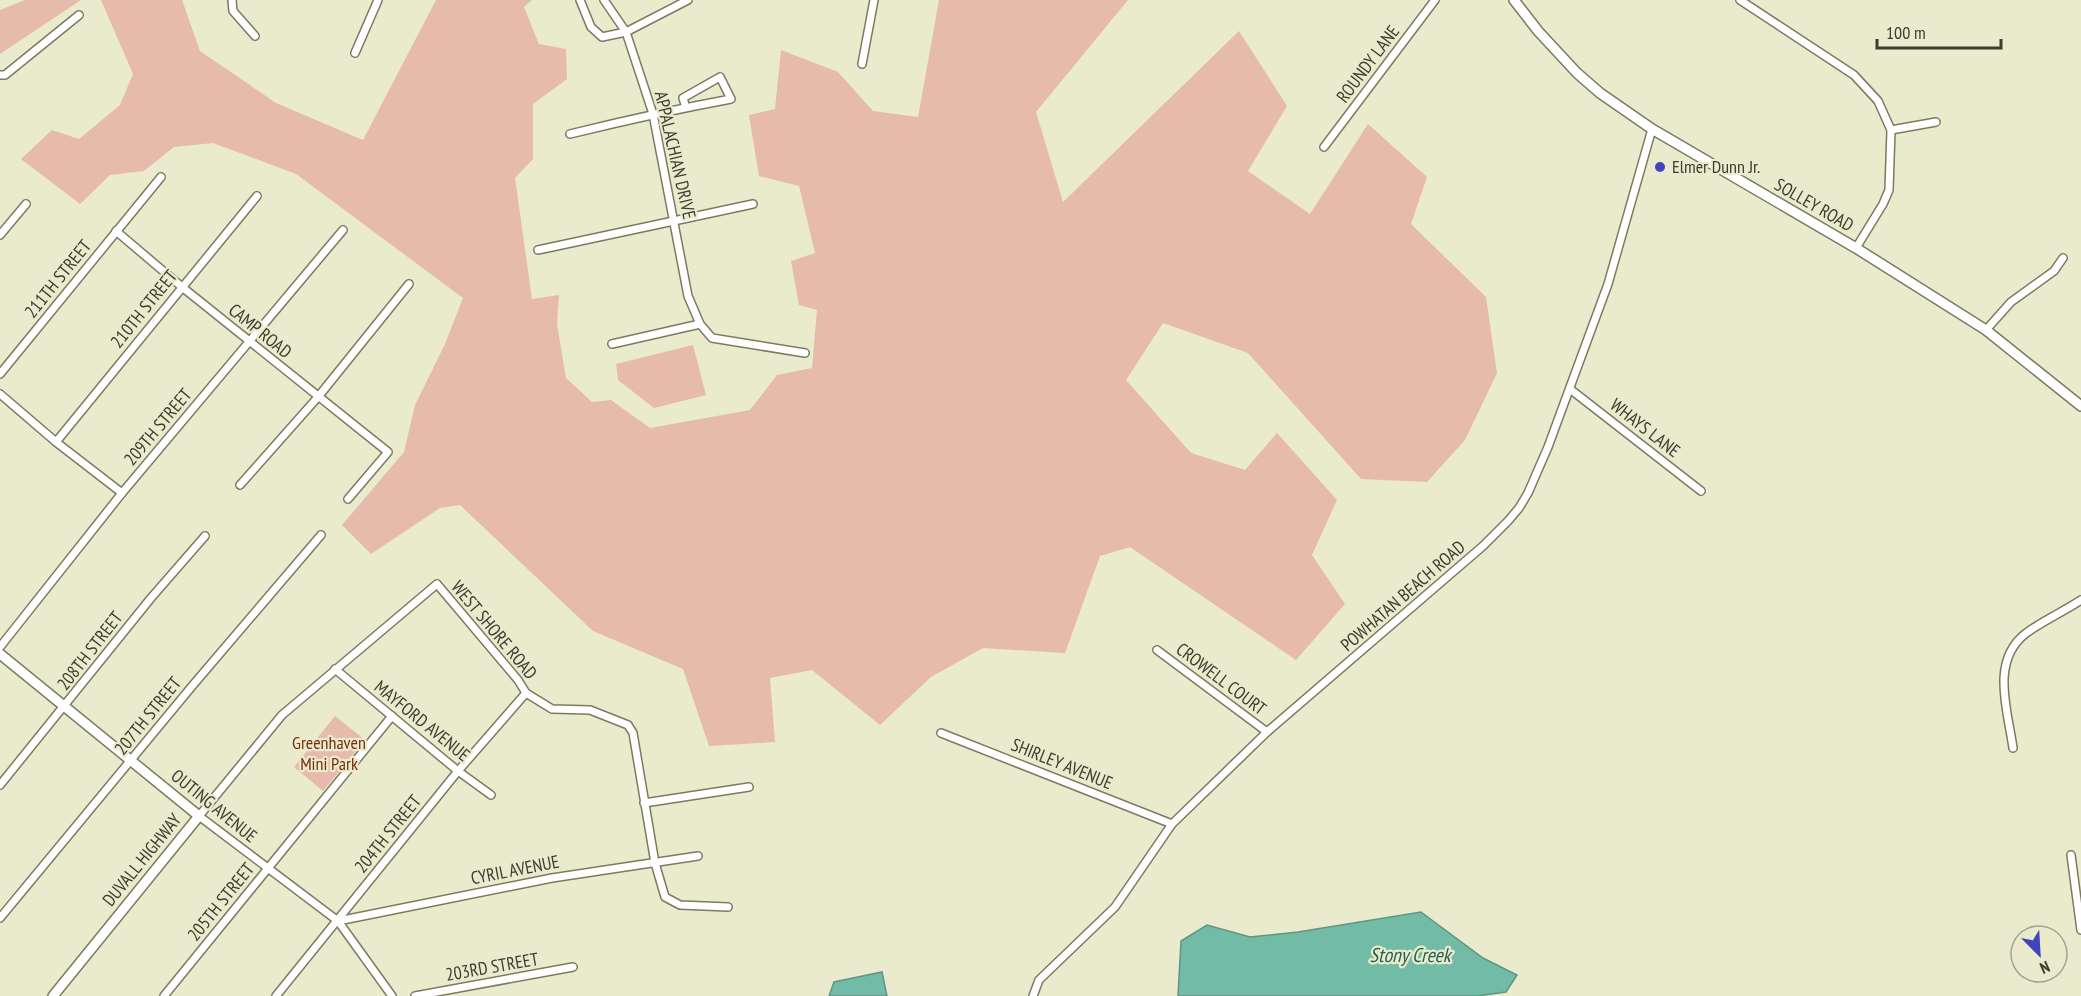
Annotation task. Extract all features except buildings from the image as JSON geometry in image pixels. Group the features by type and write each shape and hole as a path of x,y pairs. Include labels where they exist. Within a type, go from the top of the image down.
{"main road":[{"name":"SOLLEY ROAD","path":"1514,0 1576,73 1600,93 1652,129 1856,248 1986,330 2081,406"},
{"name":"OUTING AVENUE","path":"0,654 199,816"},
{"name":"DUVALL HIGHWAY","path":"53,996 199,816"}],"street":[{"path":"232,0 233,11 255,36"},
{"path":"355,53 378,0"},
{"path":"580,0 591,27 602,37 626,32 688,0"},
{"name":"APPALACHIAN DRIVE","path":"603,0 626,32 653,114 688,296 700,324"},
{"path":"862,64 872,0"},
{"name":"ROUNDY LANE","path":"1324,147 1435,0"},
{"path":"1740,0 1854,75 1878,101 1891,130 1889,190 1856,248"},
{"path":"0,75 5,75 79,15"},
{"path":"570,134 653,114 686,108 731,99 720,77 683,98 686,108"},
{"path":"1891,130 1936,122"},
{"name":"POWHATAN BEACH ROAD","path":"1034,996 1039,980 1115,907 1172,824 1267,732 1483,546 1508,521 1528,493 1570,389 1608,284 1652,129"},
{"name":"211TH STREET","path":"0,374 161,177"},
{"name":"210TH STREET","path":"56,442 257,196"},
{"path":"0,235 26,204"},
{"path":"538,250 753,204"},
{"name":"209TH STREET","path":"0,647 122,493 343,230"},
{"name":"CAMP ROAD","path":"116,231 318,398 388,452 348,500"},
{"path":"1986,330 2011,302 2047,277 2063,258"},
{"path":"240,485 318,398 409,284"},
{"path":"612,344 700,324 712,338 805,353"},
{"name":"WHAYS LANE","path":"1570,389 1701,491"},
{"path":"0,394 56,442 122,493"},
{"name":"207TH STREET","path":"0,918 321,535"},
{"name":"208TH STREET","path":"0,785 151,598 205,536"},
{"name":"WEST SHORE ROAD","path":"335,669 437,584 518,680 526,693 552,709 590,710 628,725 633,733 655,863 665,897 680,905 728,907"},
{"path":"2013,748 2004,683 2004,668 2008,656 2016,642 2026,633 2081,600"},
{"name":"CROWELL COURT","path":"1157,650 1267,732"},
{"name":"MAYFORD AVENUE","path":"335,669 458,771 491,795"},
{"name":"DUVALL HIGHWAY","path":"199,816 282,715 335,669"},
{"name":"204TH STREET","path":"276,996 458,771 526,693"},
{"name":"205TH STREET","path":"164,996 392,716"},
{"name":"SHIRLEY AVENUE","path":"941,733 1172,824"},
{"path":"644,803 749,787"},
{"name":"OUTING AVENUE","path":"199,816 338,921 392,996"},
{"path":"2071,855 2081,930"},
{"name":"CYRIL AVENUE","path":"338,921 552,878 698,856"},
{"name":"203RD STREET","path":"415,996 573,967"}],"green space":[{"path":"25,0 81,0 0,54 0,10"},
{"path":"101,0 182,0 200,51 276,103 363,140 436,0 532,0 524,7 539,44 566,49 567,79 533,104 533,159 515,178 532,299 559,295 557,324 566,378 592,402 611,400 650,428 750,410 777,375 812,368 817,310 799,305 791,261 815,253 799,186 759,176 749,115 775,109 781,50 838,72 873,111 918,117 939,0 1128,0 1036,112 1063,202 1239,31 1287,106 1248,171 1310,214 1368,124 1427,177 1411,224 1486,297 1497,373 1465,440 1427,482 1361,479 1248,353 1163,323 1126,380 1191,453 1245,470 1277,433 1337,500 1312,555 1345,604 1296,660 1130,547 1100,556 1065,653 983,648 931,677 880,725 812,670 770,678 775,742 709,746 683,669 593,631 460,505 440,508 371,554 342,525 404,452 415,405 445,344 463,298 296,174 213,143 174,147 144,171 110,175 80,204 21,159 52,130 79,139 120,105 133,74"},
{"path":"693,345 706,395 654,408 618,380 616,364"},
{"name":"Greenhaven Mini Park","path":"335,716 365,740 323,791 294,767"}],"water":[{"name":"Stony Creek","path":"1421,912 1483,958 1517,975 1506,992 1477,996 1178,996 1181,941 1207,925 1250,937 1298,932"},
{"path":"882,972 887,996 829,996 834,982"}],"place":[{"name":"Elmer Dunn Jr.","path":"1660,167"}]}
